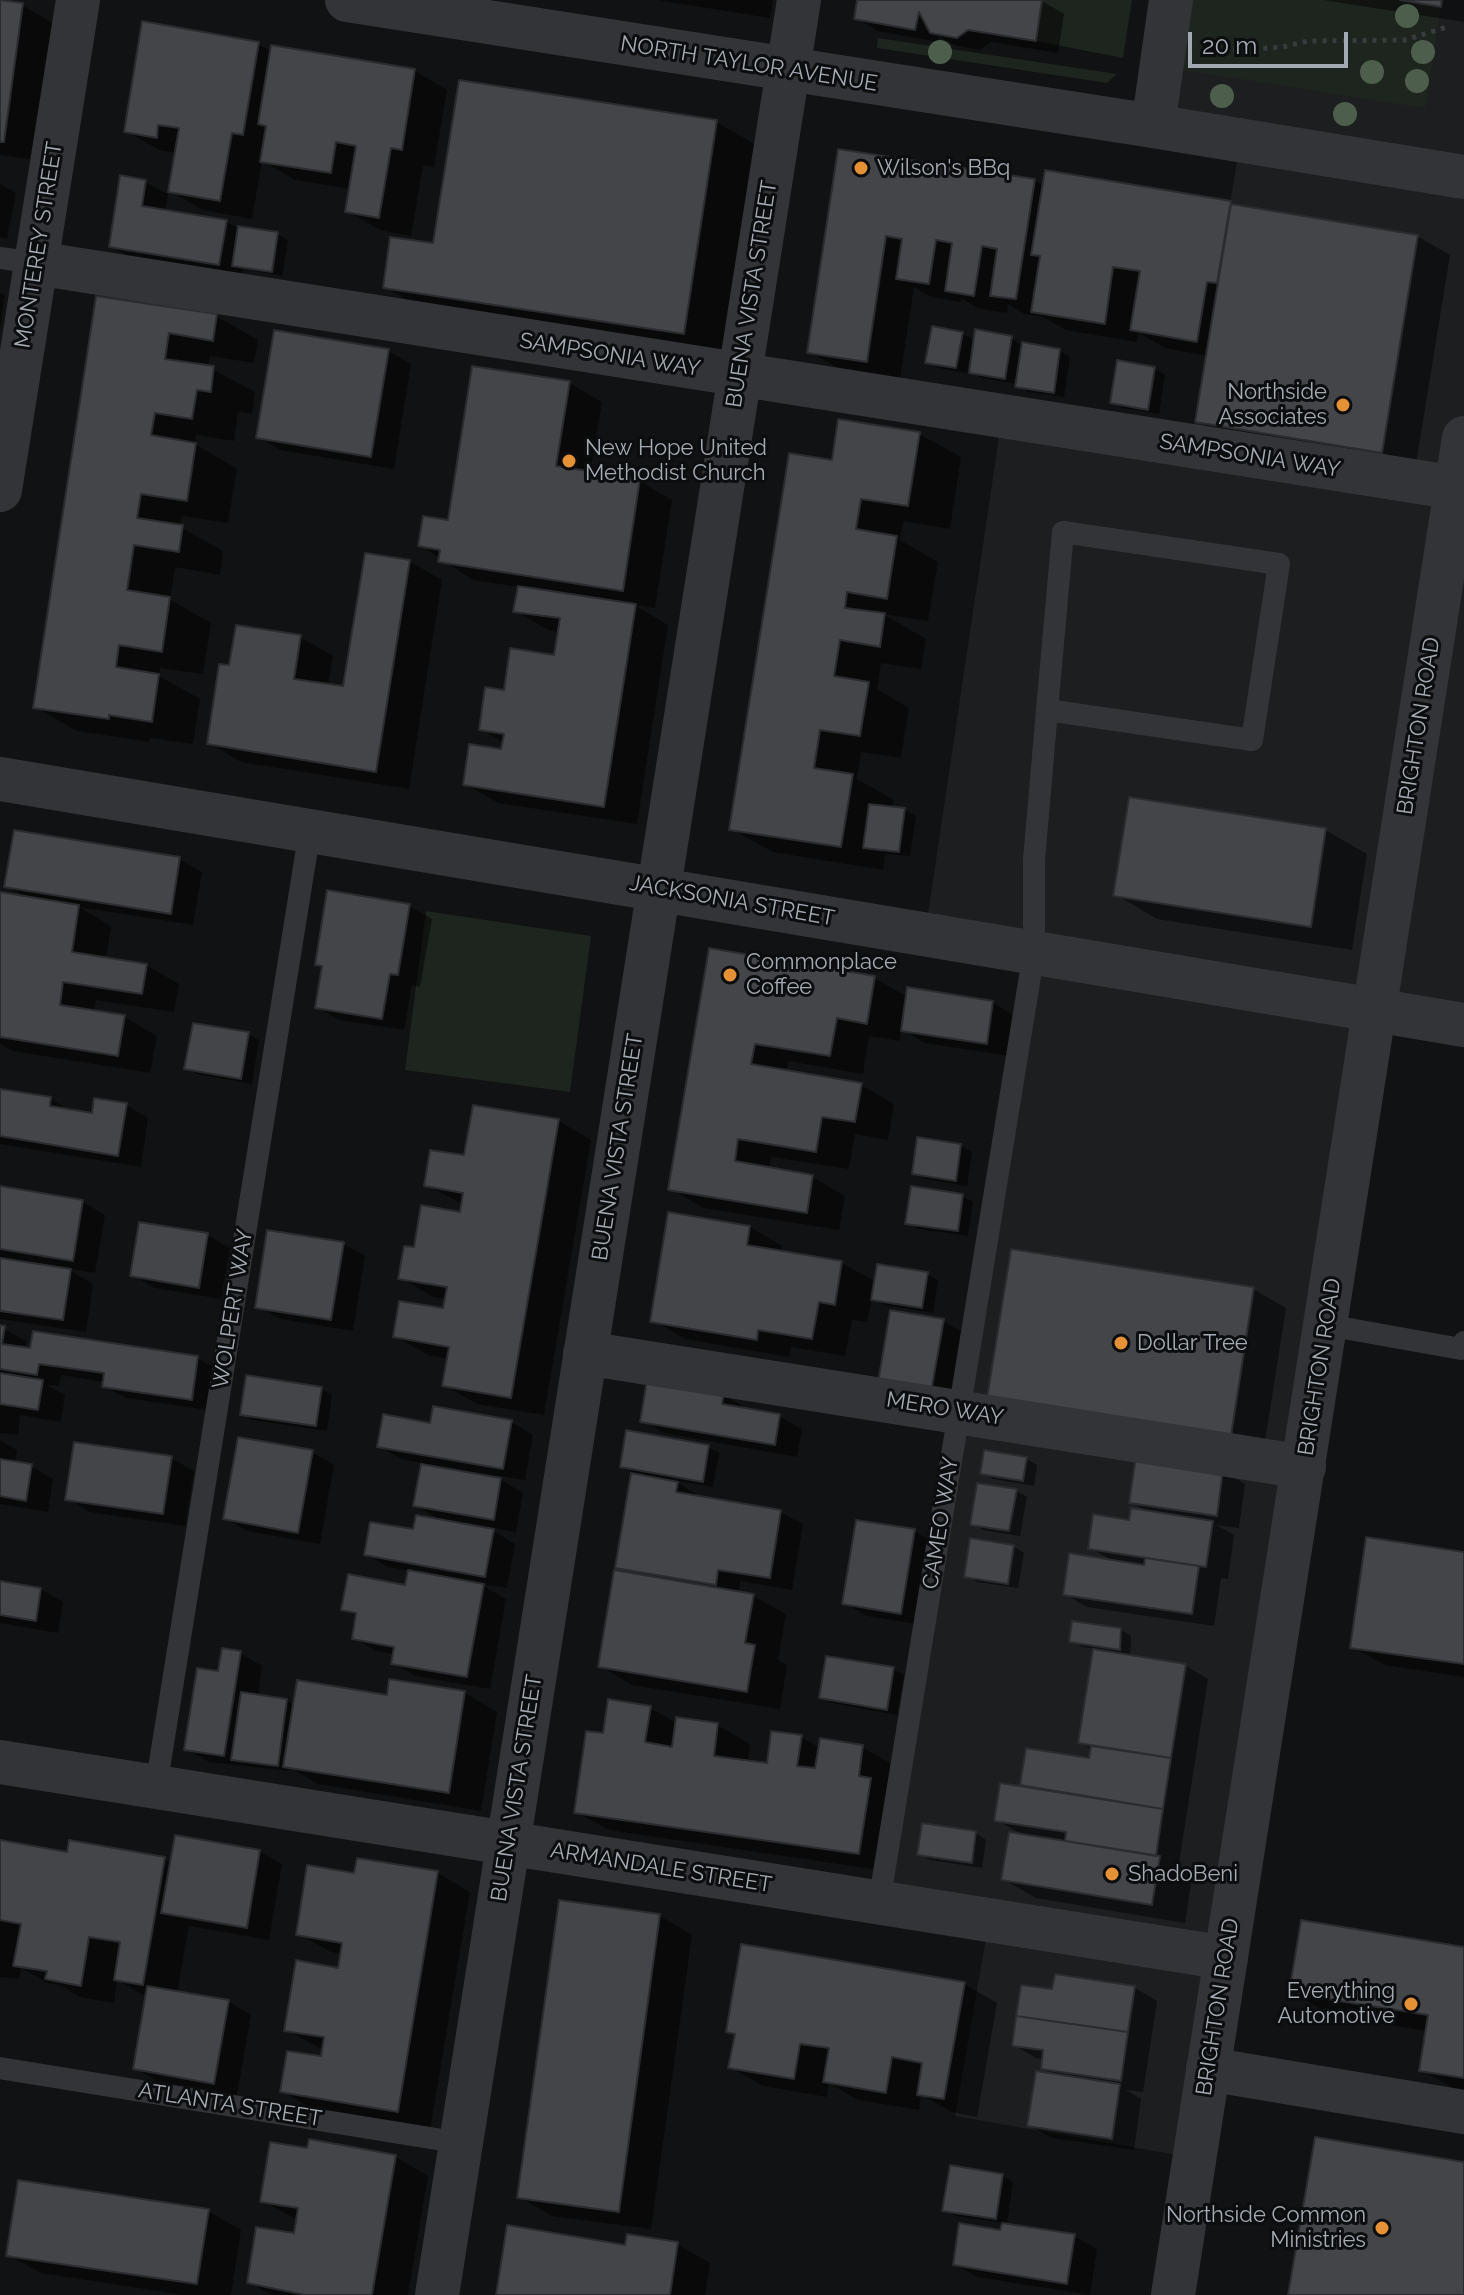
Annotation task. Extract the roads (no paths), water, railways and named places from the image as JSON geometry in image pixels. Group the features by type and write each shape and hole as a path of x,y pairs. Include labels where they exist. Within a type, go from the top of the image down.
{"street":[{"name":"MONTEREY STREET","path":"0,490 18,260 78,0"},
{"name":"NORTH TAYLOR AVENUE","path":"347,0 443,8 787,71 1464,177"},
{"name":"BUENA VISTA STREET","path":"437,2295 799,0"},
{"path":"1153,126 1171,0"},
{"name":"SAMPSONIA WAY","path":"18,260 1457,488"},
{"name":"BRIGHTON ROAD","path":"1173,2295 1327,1325 1373,1009 1457,534 1457,488 1464,438"},
{"name":"JACKSONIA STREET","path":"0,779 1464,1025"},
{"name":"MERO WAY","path":"585,1353 1304,1467"},
{"name":"ARMANDALE STREET","path":"0,1762 1226,1958"},
{"path":"1208,2069 1464,2112"}],"lane":[{"name":"CAMEO WAY","path":"879,1903 1034,952 1034,860 1047,710 1063,532 1279,564 1252,740 1047,710"},
{"name":"WOLPERT WAY","path":"156,1787 310,830"},
{"path":"1327,1325 1463,1351"},
{"name":"ATLANTA STREET","path":"0,2068 461,2143"}],"place":[{"name":"Wilson's BBq","path":"861,168"},
{"name":"Northside Associates","path":"1343,405"},
{"name":"New Hope United Methodist Church","path":"569,461"},
{"name":"Commonplace Coffee","path":"730,975"},
{"name":"Dollar Tree","path":"1121,1343"},
{"name":"ShadoBeni","path":"1112,1874"},
{"name":"Everything Automotive","path":"1411,2004"},
{"name":"Northside Common Ministries","path":"1382,2228"}]}
